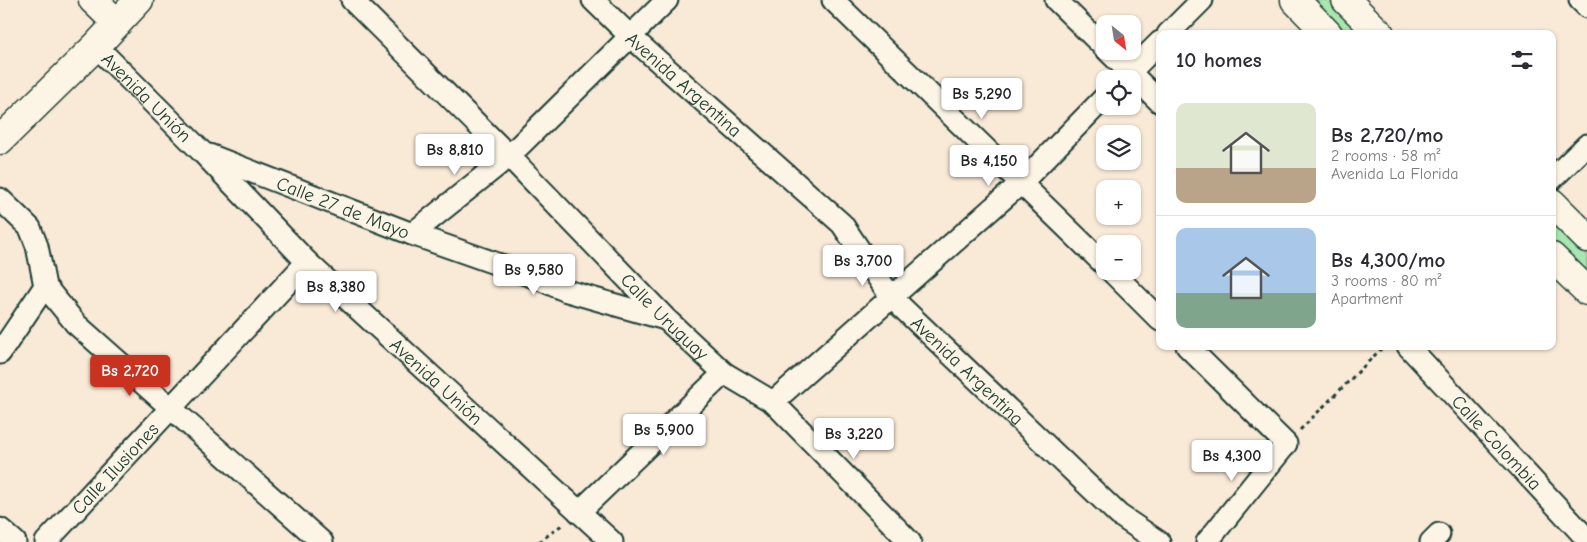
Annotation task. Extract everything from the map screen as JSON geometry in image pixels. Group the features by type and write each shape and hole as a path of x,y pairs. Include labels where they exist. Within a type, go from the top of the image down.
{"main road":[{"name":"Avenida Unión","path":"93,0 117,23"},
{"path":"0,140 96,46 139,0"},
{"path":"1294,0 1324,30"},
{"path":"1346,0 1376,30"},
{"path":"1556,207 1587,238"},
{"path":"1556,261 1587,291"}],"street":[{"name":"Calle Uruguay","path":"352,0 509,156 667,320 724,373 773,402 910,542"},
{"name":"Avenida Argentina","path":"593,0 631,37 842,224 892,297 1119,515 1159,542"},
{"name":"Calle 27 de Mayo","path":"202,153 412,234 509,156 667,0"},
{"path":"833,0 1096,256"},
{"path":"1056,0 1096,39"},
{"path":"1172,30 1202,0"},
{"path":"1580,0 1587,8"},
{"name":"Avenida Unión","path":"96,46 307,262 612,542"},
{"path":"1131,70 1156,46"},
{"path":"1141,87 1156,99"},
{"path":"773,402 1021,183 1096,106"},
{"path":"1556,175 1587,145"},
{"path":"0,199 30,228 37,246 45,286 76,324 322,542"},
{"path":"412,234 537,278 567,291 667,320"},
{"name":"Calle Ilusiones","path":"46,542 307,262"},
{"path":"1120,280 1156,316"},
{"path":"0,353 45,286"},
{"path":"1191,350 1286,444 1207,542"},
{"name":"Calle Colombia","path":"1412,350 1587,539"},
{"path":"579,512 724,373"},
{"path":"0,529 14,542"}],"path":[{"path":"1286,444 1380,350"},
{"path":"539,542 579,512"}],"green space":[{"path":"1308,0 1333,0 1363,30 1338,30"},
{"path":"1560,223 1587,250 1587,277 1556,245 1556,227"}]}
